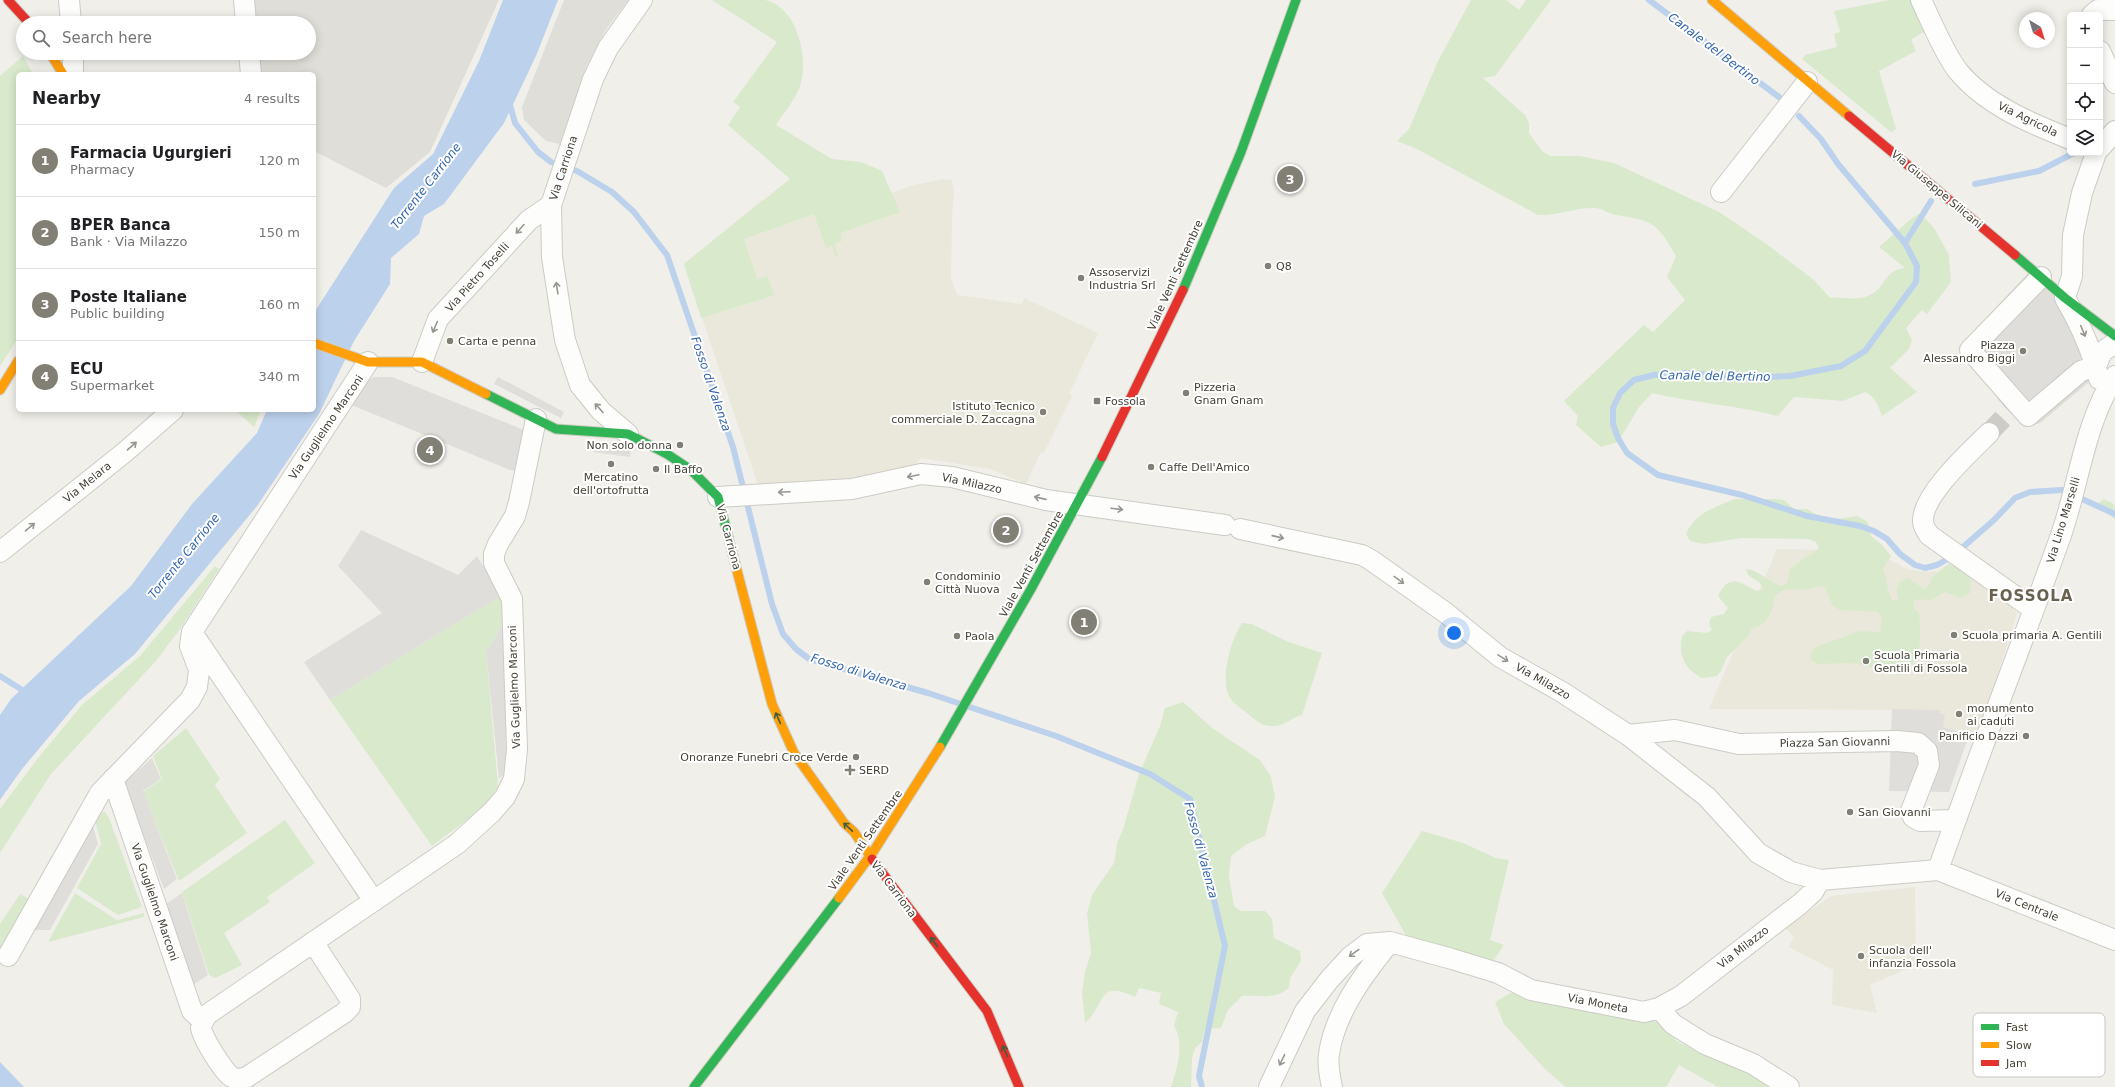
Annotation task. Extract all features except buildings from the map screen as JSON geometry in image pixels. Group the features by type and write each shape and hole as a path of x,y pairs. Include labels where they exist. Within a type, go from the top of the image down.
{"main road":[{"path":"8,0 23,16"},
{"name":"Viale Venti Settembre","path":"694,1087 870,857 982,677 1078,504 1107,448 1186,284 1253,125 1296,0"},
{"name":"Via Giuseppe Silicani","path":"1712,0 1807,82 2065,298"},
{"path":"54,60 62,72"},
{"path":"2065,298 2115,336"},
{"name":"Via Guglielmo Marconi","path":"316,344 361,360 422,362 536,420 563,431 628,434"},
{"path":"0,390 16,364"},
{"name":"Via Carriona","path":"628,434 667,454 691,470 723,497 772,704 794,753 844,823 854,832 870,857 987,1010 1019,1087"}],"street":[{"path":"69,0 70,16"},
{"path":"244,0 245,16"},
{"name":"Via Carriona","path":"628,434 600,411 580,385 565,340 552,257 552,201 566,155 593,79 608,48 642,0"},
{"name":"Via Agricola","path":"1921,0 1958,71 2002,109 2067,138"},
{"path":"2096,12 2098,10 2115,10"},
{"path":"2103,57 2115,83"},
{"path":"73,60 73,72"},
{"path":"250,60 252,72"},
{"path":"1721,192 1807,82"},
{"path":"2103,145 2115,131"},
{"path":"2095,156 2082,193 2072,235 2072,276 2065,298 2079,323 2096,366 2103,395"},
{"name":"Via Pietro Toselli","path":"422,362 438,320 529,220 552,201"},
{"path":"2041,277 1970,350 2013,408 2028,416 2081,372 2096,366 2102,352 2115,343"},
{"name":"Via Guglielmo Marconi","path":"192,632 361,360"},
{"name":"Via Lino Marselli","path":"1938,870 2060,537 2076,478 2103,395 2115,376"},
{"name":"Via Melara","path":"0,552 125,452 171,412"},
{"name":"Via Guglielmo Marconi","path":"113,778 192,1011 203,1021 208,1014 457,844 492,812 505,797 514,779 517,749 512,599 494,563 494,554 514,516 519,502 536,420"},
{"path":"1989,433 1949,473 1927,505 1924,512 1923,526 1929,535 1972,564 2033,609"},
{"name":"Via Milazzo","path":"723,497 852,489 921,474 952,477 1046,500 1233,527 1362,555 1446,613 1500,657 1562,692 1628,735 1707,796 1758,853 1791,872 1820,880 1938,870"},
{"path":"8,956 100,793 190,700 197,687 199,670 190,646 192,632"},
{"path":"192,632 374,901"},
{"name":"Piazza San Giovanni","path":"1628,735 1675,730 1739,744 1897,741 1918,743 1927,751 1929,765 1911,811 1913,817 1920,820 1956,820"},
{"name":"Via Centrale","path":"1938,870 2115,940"},
{"name":"Via Milazzo","path":"1659,1008 1681,996 1800,904 1813,892 1820,880"},
{"path":"203,1021 201,1028 204,1037 230,1076 239,1079 247,1077 344,1013 350,1007 350,999 313,942"},
{"path":"1332,1087 1328,1054 1336,1029 1348,1001 1368,968 1390,942"},
{"name":"Via Moneta","path":"1269,1087 1305,1011 1329,980 1350,957 1367,944 1390,942 1452,958 1498,973 1531,990 1644,1012 1659,1008"},
{"path":"1659,1008 1673,1024 1705,1044 1753,1064 1789,1087"}],"shaded area":[{"path":"247,0 499,0 430,152 386,188 316,152 316,72 252,72 251,60 316,60 316,16 248,16"},
{"path":"564,0 628,0 605,31 586,67 560,144 546,141 524,120 522,107"},
{"path":"943,179 952,180 954,194 952,216 951,279 957,295 1022,304 1024,298 1098,333 1069,394 1072,396 1044,453 1041,452 1026,484 990,469 921,458 915,466 855,478 758,485 684,264 762,200 892,193 910,186"},
{"name":"Piazza Alessandro Biggi","path":"2028,273 2056,298 2087,353 2088,383 2040,423 2024,427 1997,399 2001,396 1958,348"},
{"path":"374,377 392,377 539,436 535,474 510,470 349,404 362,385"},
{"path":"498,377 564,412 561,418 494,384"},
{"path":"593,445 631,450 630,457 593,452"},
{"path":"361,530 458,575 477,556 501,596 330,700 304,662 382,613 338,566"},
{"name":"Scuola Primaria Gentili di Fossola","path":"1867,547 1907,569 1928,572 1938,571 1955,559 2002,595 2017,614 1982,724 1976,734 1973,736 1943,727 1945,714 1940,714 1940,710 1709,709 1777,549 1829,550"},
{"path":"505,622 506,774 499,778 486,651"},
{"path":"1892,709 1940,710 1940,714 1945,714 1943,727 1969,735 1949,792 1889,791"},
{"path":"152,758 161,779 143,791 177,879 164,889 124,783"},
{"path":"93,826 98,844 50,930 33,930"},
{"name":"Scuola dell' infanzia Fossola","path":"1915,887 1916,965 1870,985 1877,1013 1832,1005 1833,970 1789,947 1794,936 1785,928 1831,896"},
{"path":"182,893 208,975 193,985 166,904"}],"green space":[{"path":"712,0 765,0 776,4 785,12 798,34 803,59 803,72 797,94 776,125 832,159 861,162 882,171 900,212 840,233 842,241 834,244 838,255 835,256 832,245 826,248 814,214 744,239 757,279 767,276 774,295 701,318 684,264 790,179 728,125 740,107 733,102 777,42"},
{"path":"1471,0 1506,0 1519,10 1526,0 1551,0 1495,76 1483,78 1525,115 1529,123 1529,133 1542,151 1550,156 1580,156 1614,163 1719,212 1765,243 1814,280 1830,298 1860,298 1870,295 1879,288 1889,275 1898,269 1905,268 1879,247 1912,218 1920,213 1934,228 1949,255 1951,282 1927,314 1922,310 1906,328 1912,340 1909,349 1890,368 1917,392 1882,416 1874,399 1865,392 1843,401 1794,397 1778,416 1652,393 1639,407 1618,442 1601,447 1576,425 1578,416 1564,401 1644,325 1653,332 1685,300 1667,277 1676,256 1659,230 1647,222 1596,208 1538,215 1417,149 1397,141 1409,129 1438,61"},
{"path":"1889,0 1911,0 1925,31 1911,40 1916,51 1879,71 1896,129 1891,132 1802,59 1805,55 1837,47 1834,34 1840,32 1834,11"},
{"path":"18,60 25,60 32,72 16,72 16,341 0,366 0,76"},
{"path":"237,412 260,412 254,427"},
{"path":"1735,499 1784,500 1794,509 1807,509 1824,519 1831,520 1857,516 1868,522 1871,536 1882,545 1891,556 1883,569 1889,594 1893,601 1899,599 1897,589 1901,582 1908,578 1924,589 1930,584 1932,577 1949,564 1961,570 1971,580 1970,593 1960,598 1945,592 1930,601 1922,599 1914,601 1914,608 1919,613 1919,647 1913,662 1901,675 1879,671 1865,665 1848,663 1817,664 1811,660 1811,653 1816,647 1860,631 1880,632 1882,619 1878,612 1840,610 1833,606 1824,586 1803,590 1787,589 1779,593 1774,598 1771,613 1768,618 1761,625 1751,629 1748,636 1727,657 1721,671 1717,676 1702,678 1691,670 1684,661 1681,649 1682,636 1687,631 1707,633 1712,630 1709,624 1711,617 1724,614 1728,608 1718,596 1722,589 1730,582 1740,582 1756,591 1763,589 1760,583 1748,575 1746,569 1756,572 1781,586 1787,583 1790,569 1819,548 1816,542 1808,539 1741,538 1704,544 1690,541 1686,534 1700,516"},
{"path":"2104,499 2114,504 2115,519 2096,505"},
{"path":"215,566 219,569 180,629 156,661 51,774 0,853 0,809 38,758 82,705 140,656"},
{"path":"501,596 505,622 486,651 498,786 477,812 432,846 330,700"},
{"path":"1242,623 1252,624 1286,641 1322,653 1302,715 1281,725 1270,726 1262,724 1256,720 1230,699 1227,688 1226,669 1234,639"},
{"path":"1183,702 1212,728 1260,760 1271,777 1275,797 1265,836 1247,844 1231,856 1229,876 1234,906 1241,911 1265,911 1272,919 1274,938 1300,951 1301,961 1290,978 1289,988 1273,996 1242,996 1228,1010 1221,1028 1205,1029 1202,1042 1195,1048 1192,1058 1191,1087 1171,1087 1179,1056 1179,1040 1174,1026 1178,1012 1159,1004 1161,993 1139,988 1135,997 1123,992 1108,992 1085,1023 1082,992 1085,972 1091,953 1087,913 1092,895 1114,863 1117,844 1124,826 1139,774 1160,726 1165,708"},
{"path":"186,728 220,779 215,785 247,833 179,881 143,792 162,779 153,756"},
{"path":"105,812 109,818 142,907 118,915 77,888 101,844 95,820 99,813"},
{"path":"285,820 315,863 267,897 270,902 224,933 242,965 215,978 209,975 182,892"},
{"path":"1422,831 1463,843 1496,858 1509,860 1490,940 1504,945 1494,960 1407,937 1382,893"},
{"path":"75,893 117,920 144,913 144,917 48,942"},
{"path":"20,894 29,899 0,954 0,924"},
{"path":"1514,991 1657,1022 1677,1041 1699,1052 1747,1067 1778,1087 1718,1087 1679,1065 1666,1087 1566,1087 1546,1070 1504,1024 1495,1002"}],"water":[{"name":"Torrente Carrione","path":"503,0 558,0 536,56 504,123 444,204 424,216 419,234 391,258 390,284 354,341 319,414 257,506 135,654 79,701 22,769 0,800 0,715 11,699 131,586 192,504 257,433 266,412 316,412 316,310 394,188 433,154 479,61"},
{"path":"0,1062 24,1087 0,1087"}],"waterway":[{"name":"Canale del Bertino","path":"1649,0 1779,97"},
{"name":"Fosso di Valenza","path":"509,101 515,123 538,152 551,162 577,171 612,192 634,212 667,255 733,447 772,604 783,634 796,649 809,659 928,693 1056,736 1150,774 1190,799 1225,946 1199,1076 1202,1087"},
{"name":"Canale del Bertino","path":"1799,116 1821,139 1838,164 1905,243 1917,266 1916,282 1865,351 1841,366 1790,376 1746,378 1689,373 1654,375 1634,380 1620,393 1613,408 1613,424 1618,438 1627,453 1658,475 1742,495 1807,516 1860,526 1874,531 1887,539 1900,554 1915,565 1925,568 1937,565 1953,556"},
{"path":"1975,184 2039,171 2068,156"},
{"path":"1905,243 1931,201"},
{"name":"Canale del Bertino","path":"1963,547 1994,520 2015,498 2030,492 2062,490"},
{"name":"Canale del Bertino","path":"2082,499 2115,514"},
{"path":"0,676 27,693"}],"tunnel":[{"path":"1989,433 2010,411"}],"traffic: fast":[{"path":"1183,290 1241,152 1296,0"},
{"path":"2015,255 2065,298 2115,336"},
{"path":"486,394 556,429 628,434 667,454 691,470 718,497 735,563"},
{"path":"940,747 1031,589 1102,457"},
{"path":"694,1087 839,898"}],"traffic: slow":[{"path":"1712,0 1849,116"},
{"path":"54,60 62,72"},
{"path":"316,344 368,362 422,362 486,394"},
{"path":"0,390 16,364"},
{"path":"735,563 772,704 794,753 844,823 854,832 872,859"},
{"path":"839,898 873,852 940,747"}],"traffic: jam":[{"path":"8,0 23,16"},
{"path":"1849,116 2015,255"},
{"path":"1102,457 1183,290"},
{"path":"872,859 987,1011 1019,1087"}],"place":[{"name":"Poste Italiane","path":"1290,179"},
{"name":"Q8","path":"1268,266"},
{"name":"Assoservizi Industria Srl","path":"1081,278"},
{"name":"Carta e penna","path":"450,341"},
{"name":"Piazza Alessandro Biggi","path":"2023,351"},
{"name":"Pizzeria Gnam Gnam","path":"1186,393"},
{"name":"Fossola","path":"1097,401"},
{"name":"Istituto Tecnico commerciale D. Zaccagna","path":"1043,412"},
{"name":"Non solo donna","path":"680,445"},
{"name":"ECU","path":"430,450"},
{"name":"Mercatino dell'ortofrutta","path":"611,464"},
{"name":"Caffe Dell'Amico","path":"1151,467"},
{"name":"Il Baffo","path":"656,469"},
{"name":"BPER Banca","path":"1006,530"},
{"name":"Condominio Città Nuova","path":"927,582"},
{"name":"Farmacia Ugurgieri","path":"1084,622"},
{"name":"Scuola primaria A. Gentili","path":"1954,635"},
{"name":"Paola","path":"957,636"},
{"name":"Scuola Primaria Gentili di Fossola","path":"1866,661"},
{"name":"monumento ai caduti","path":"1959,714"},
{"name":"Panificio Dazzi","path":"2026,736"},
{"name":"Onoranze Funebri Croce Verde","path":"856,757"},
{"name":"SERD","path":"850,770"},
{"name":"San Giovanni","path":"1850,812"},
{"name":"Scuola dell' infanzia Fossola","path":"1861,956"}],"district":[{"name":"FOSSOLA","path":"2031,596"}]}
